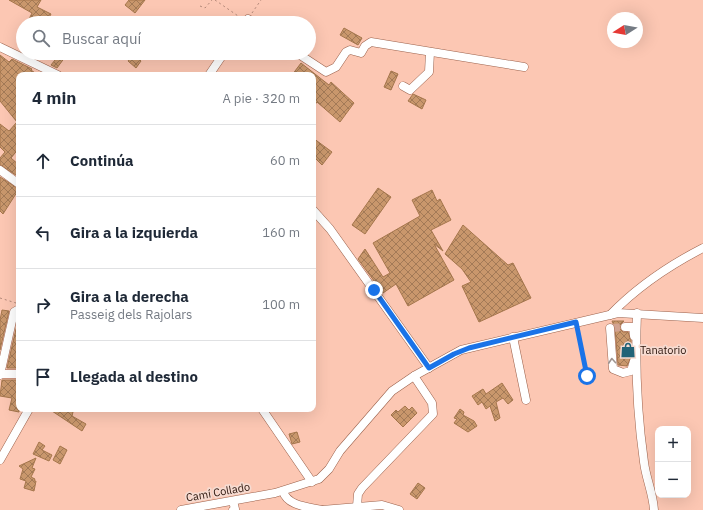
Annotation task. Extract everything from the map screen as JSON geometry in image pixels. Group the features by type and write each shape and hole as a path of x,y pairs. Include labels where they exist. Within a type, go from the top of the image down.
{"street":[{"path":"308,60 326,72 336,67 346,52 350,50 361,54 365,46 371,42 524,66"},
{"path":"0,47 16,55"},
{"path":"404,86 410,90 429,72 430,52"},
{"path":"27,60 52,72"},
{"path":"211,72 219,60"},
{"path":"0,170 16,182"},
{"path":"316,213 330,229 429,368"},
{"path":"609,315 635,290 659,273 703,248"},
{"path":"637,313 637,403 644,464 653,499 654,510"},
{"path":"264,412 312,482 324,475 340,451 388,395 414,376 461,350 609,315 637,313 703,318"},
{"path":"16,314 0,374 16,374"},
{"path":"609,315 613,369 623,374 631,371 634,364 634,328 625,327"},
{"path":"513,337 526,400"},
{"path":"357,506 358,494 362,488 431,418 433,414 432,403 414,376"},
{"path":"0,460 27,412"},
{"name":"Camí Collado","path":"181,510 283,491 312,482"},
{"path":"283,491 285,498 289,501 322,510 382,505 399,510"},
{"path":"233,501 235,509 233,510"}],"path":[{"path":"200,6 205,8 212,0"},
{"path":"215,0 240,16"},
{"path":"252,16 261,0"},
{"path":"0,298 16,303"},
{"path":"576,322 587,376"}],"building":[{"path":"9,0 41,0 37,7 51,14 50,16 30,16 32,13"},
{"path":"129,0 145,0 135,13 125,5"},
{"path":"344,28 362,38 358,45 340,35"},
{"path":"0,55 9,62 12,59 32,69 31,70 34,72 16,72 16,121 0,101"},
{"path":"55,60 63,60 57,68 51,65"},
{"path":"140,60 141,61 136,68 128,61"},
{"path":"301,63 312,72 294,72"},
{"path":"391,71 398,74 391,90 384,87"},
{"path":"316,75 329,85 331,82 354,103 340,122 317,102 316,103"},
{"path":"413,94 426,100 422,109 408,101"},
{"path":"16,123 16,152 11,158 16,162 16,175 0,165 0,158 5,152 0,147 0,124 9,131"},
{"path":"316,140 332,152 322,165 316,159"},
{"path":"0,177 16,187 16,194 3,214 0,211"},
{"path":"378,188 391,197 365,234 352,225"},
{"path":"432,190 437,201 440,199 451,220 431,230 443,251 434,244 454,280 408,306 396,284 383,293 358,259 365,249 383,277 390,273 373,243 420,216 412,200"},
{"path":"463,225 508,265 513,263 531,298 479,322 462,286 471,282 462,269 445,254"},
{"path":"2,310 9,311 0,350 0,320"},
{"path":"612,321 624,321 620,325 620,329 623,332 628,332 631,340 631,357 627,366 618,365 615,328"},
{"path":"16,329 16,368 7,368"},
{"path":"2,380 16,380 16,411 9,410 12,398 0,396"},
{"path":"502,383 513,400 508,404 503,398 496,402 500,418 495,421 490,406 486,409 482,402 478,405 472,396 483,389 486,394"},
{"path":"405,406 409,410 412,407 417,413 403,427 391,415 396,410 398,412"},
{"path":"460,409 464,412 463,415 474,421 477,426 468,432 454,423 457,419 454,418"},
{"path":"54,412 73,412 72,416 86,424 82,431"},
{"path":"297,432 300,442 292,444 289,434"},
{"path":"39,442 45,446 42,450 52,455 49,461 33,454"},
{"path":"60,446 67,450 60,464 53,460"},
{"path":"36,458 32,468 35,469 31,477 35,479 34,481 36,481 34,491 24,488 26,481 20,479 23,469 19,466"},
{"path":"418,483 425,488 417,499 410,494"}],"tunnel":[{"path":"612,328 625,327"}],"place":[{"name":"Tanatorio","path":"628,350"}],"route":[{"path":"374,290 429,368 461,350 576,322 587,376"}]}
